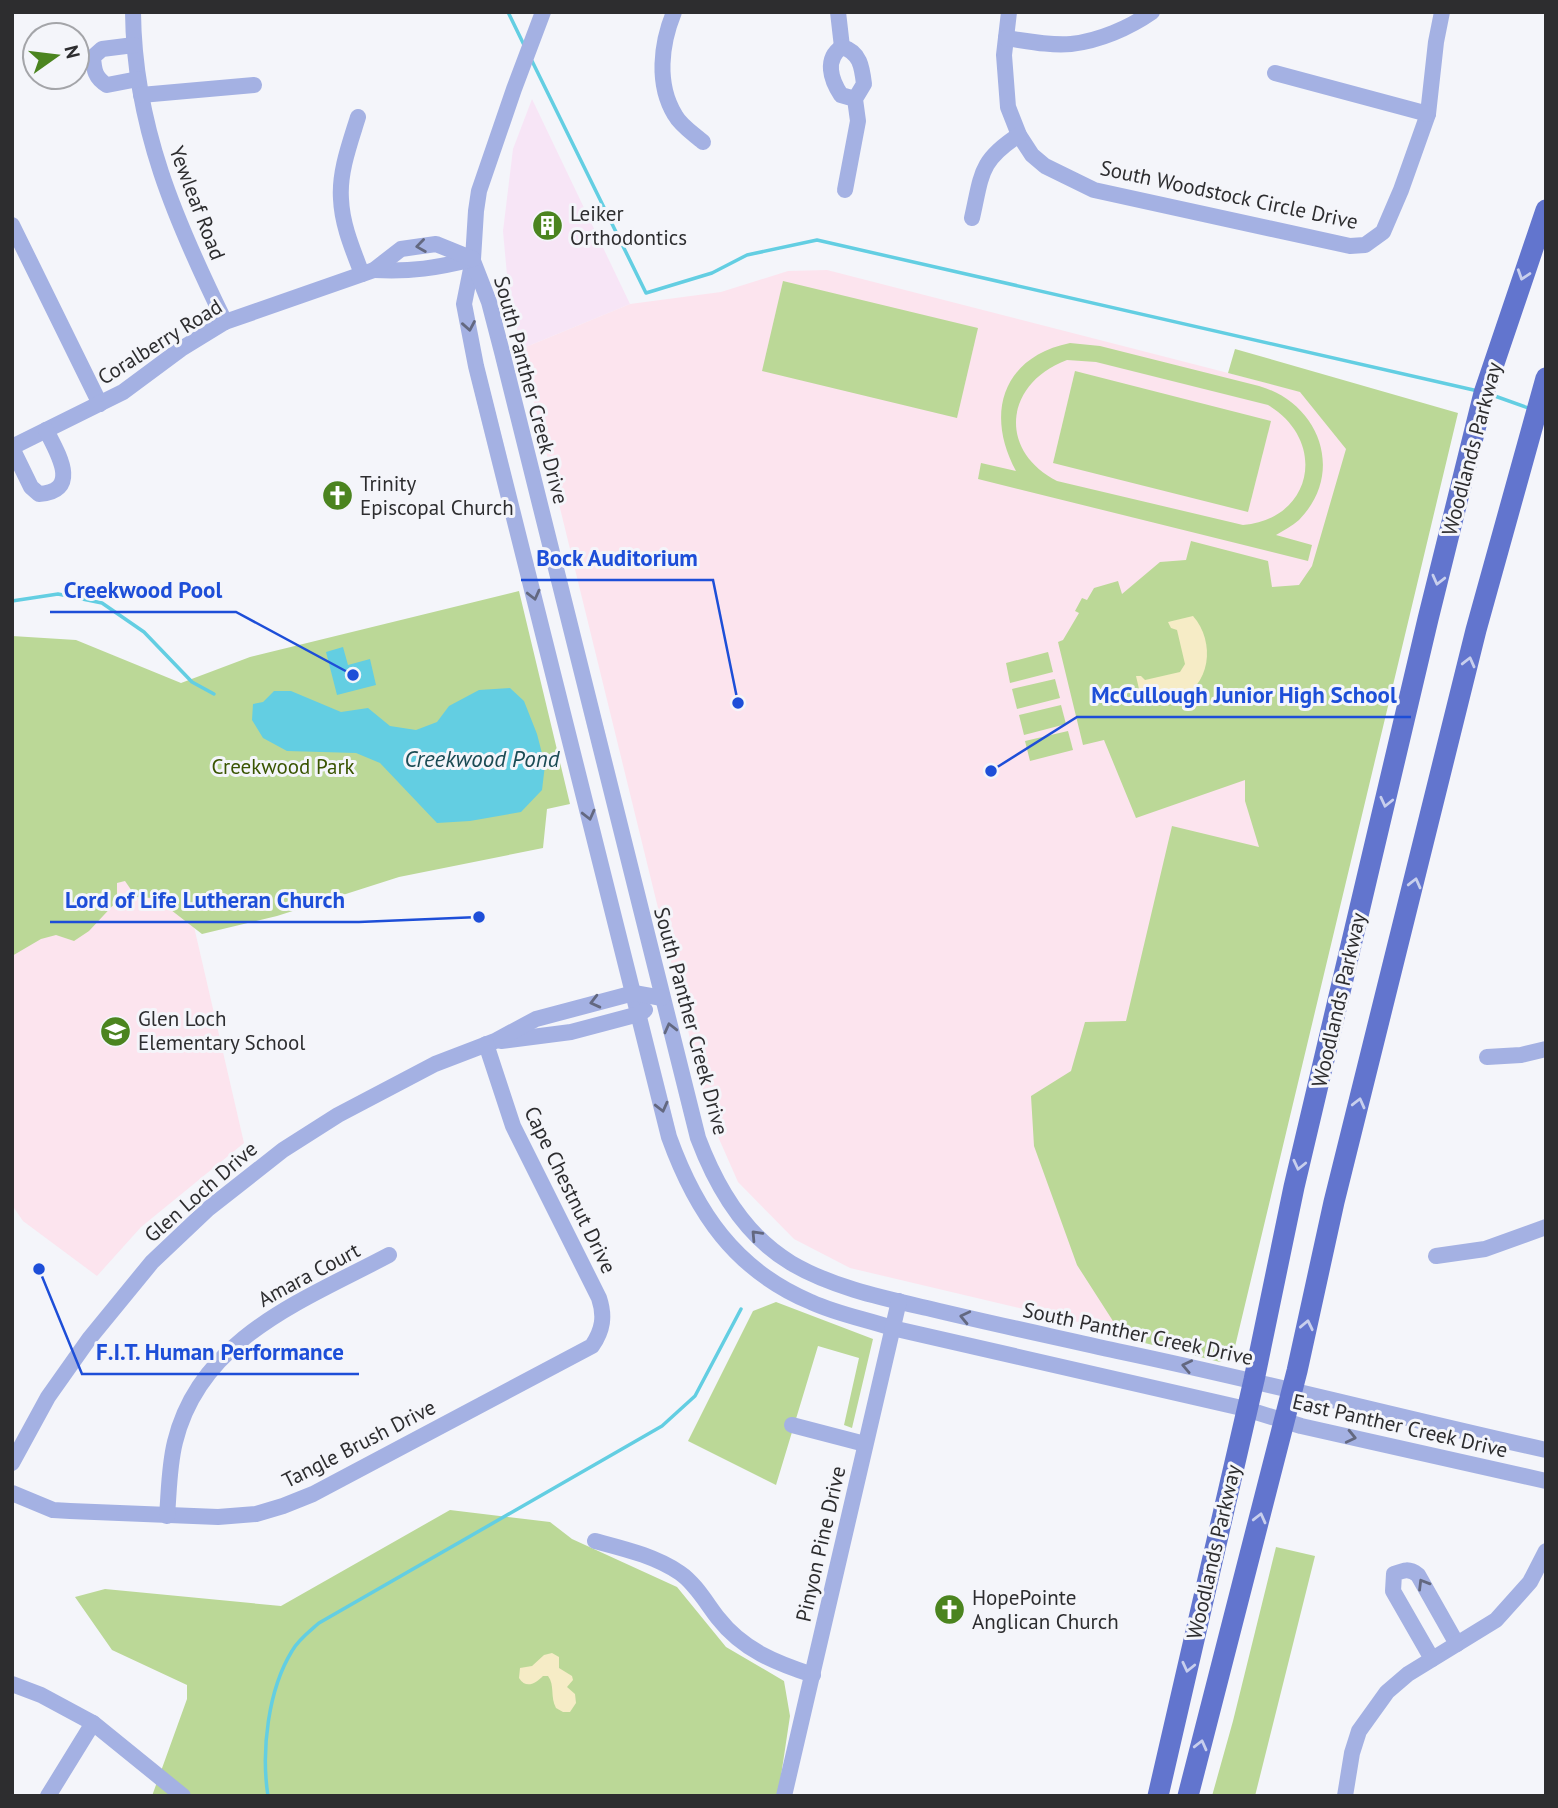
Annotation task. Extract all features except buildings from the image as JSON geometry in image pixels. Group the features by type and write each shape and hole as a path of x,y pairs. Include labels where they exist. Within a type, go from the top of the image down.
{"main road":[{"name":"Woodlands Parkway","path":"1158,1796 1254,1380 1294,1187 1428,619 1490,375 1546,211"},
{"name":"Woodlands Parkway","path":"1188,1796 1292,1391 1334,1202 1476,630 1544,384"}],"street":[{"name":"Yewleaf Road","path":"133,12 134,45 151,142 168,197 225,322"},
{"name":"South Panther Creek Drive","path":"543,12 479,191 473,227 473,259 464,304 476,366 669,1137 683,1175 701,1209 745,1261 774,1284 832,1310 892,1328 1246,1409"},
{"path":"674,12 664,48 664,83 676,117 703,142"},
{"path":"838,12 842,47"},
{"name":"South Woodstock Circle Drive","path":"1009,12 1005,91 1019,135 1032,155 1045,166 1094,190 1333,244 1366,245 1383,232 1428,114"},
{"path":"1006,38 1073,44 1136,23 1152,12"},
{"path":"1275,73 1428,114 1442,12"},
{"path":"134,45 102,49 93,57 94,70 99,80 107,85 140,87 254,85"},
{"path":"845,190 858,121 855,99 864,84 857,56 850,49 842,47 831,60 830,71 841,95 855,99"},
{"path":"358,117 347,155 340,197 346,232 368,272"},
{"path":"972,218 983,172 991,156 1019,135"},
{"path":"12,225 100,404"},
{"name":"Coralberry Road","path":"12,448 123,392 181,349 225,322 368,272 401,249 436,244 473,259"},
{"name":"South Panther Creek Drive","path":"473,259 489,302 502,352 698,1138 718,1183 740,1217 764,1243 788,1261 816,1276 848,1288 1254,1380 1292,1391"},
{"name":"Coralberry Road","path":"368,272 432,269 473,259"},
{"path":"12,448 31,487 39,494 49,493 60,486 64,476 61,459 46,430"},
{"name":"Glen Loch Drive","path":"12,1463 35,1418 89,1339 152,1262 208,1209 284,1150 338,1115 435,1064 491,1043 536,1019 634,993 662,998"},
{"name":"Glen Loch Drive","path":"491,1043 572,1032 639,1014 662,998"},
{"name":"Cape Chestnut Drive","path":"491,1043 513,1126 592,1283 604,1313"},
{"path":"1487,1058 1521,1055 1546,1049"},
{"path":"1436,1256 1485,1249 1546,1227"},
{"name":"Amara Court","path":"167,1516 170,1469 184,1412 215,1363 253,1329 389,1255"},
{"name":"Pinyon Pine Drive","path":"784,1796 899,1301"},
{"name":"Tangle Brush Drive","path":"12,1493 53,1510 167,1516 218,1517 256,1514 283,1506 313,1494 592,1346 600,1335 604,1313"},
{"name":"East Panther Creek Drive","path":"1292,1391 1546,1450"},
{"name":"East Panther Creek Drive","path":"1246,1409 1284,1421 1546,1481"},
{"path":"792,1425 865,1444"},
{"path":"595,1541 653,1557 683,1574 738,1640 756,1653 781,1665 813,1675"},
{"path":"1345,1796 1352,1753 1359,1731 1387,1692 1408,1674 1496,1620 1530,1582 1546,1551"},
{"path":"1432,1659 1393,1591 1394,1574 1412,1570 1418,1575 1457,1644"},
{"path":"12,1684 41,1695 93,1723 183,1796"},
{"path":"48,1796 93,1723"}],"shaded area":[{"path":"532,99 630,304 521,349 508,286 503,231 513,149"},
{"path":"827,270 1438,427 1143,1235 1120,1332 850,1268 794,1239 738,1182 709,1116 521,349 630,304 721,292 788,271"},
{"name":"Glen Loch Elementary School","path":"180,866 244,1143 141,1227 97,1276 23,1221 12,1205 12,911"}],"green space":[{"path":"783,281 978,328 957,418 762,371"},
{"path":"1070,343 1100,346 1259,386 1280,395 1297,407 1310,423 1319,441 1323,461 1321,481 1313,501 1299,520 1276,535 1312,545 1308,561 978,479 981,463 1016,471 1002,429 1006,391 1015,375 1029,361 1047,350","holes":["1067,360 1096,362 1268,405 1287,420 1299,438 1305,457 1304,476 1297,494 1285,509 1267,520 1243,525 1057,481 1038,468 1025,452 1017,435 1016,418 1021,400 1031,384 1046,371"]},
{"path":"1235,349 1458,413 1233,1355 1220,1362 1125,1338 1120,1332 1077,1265 1034,1146 1031,1096 1071,1071 1085,1022 1126,1021 1172,826 1259,847 1245,801 1245,780 1136,818 1104,740 1083,745 1058,642 1063,640 1079,613 1075,611 1082,598 1087,600 1094,588 1118,581 1122,594 1160,562 1186,560 1191,541 1268,561 1272,587 1299,585 1312,566 1346,449 1300,392 1228,373"},
{"path":"1075,371 1271,421 1248,512 1053,463"},
{"name":"Creekwood Park","path":"519,591 570,804 547,809 543,848 399,877 277,916 202,934 162,903 152,898 136,897 125,881 117,883 117,901 89,931 74,941 56,935 41,939 12,956 12,636 76,640 181,683 250,657"},
{"path":"1048,652 1053,672 1010,683 1006,663"},
{"path":"1055,679 1060,698 1017,709 1012,689"},
{"path":"1061,705 1066,724 1024,735 1019,715"},
{"path":"1068,731 1073,750 1030,761 1025,741"},
{"path":"776,1302 873,1339 852,1428 844,1425 859,1358 818,1346 776,1485 688,1441 753,1311"},
{"path":"450,1510 550,1522 572,1539 677,1587 726,1647 784,1681 790,1716 778,1796 152,1796 187,1699 187,1685 112,1650 75,1597 105,1589 281,1606"},
{"path":"1276,1547 1315,1556 1255,1796 1212,1796 1233,1721"}],"sand":[{"path":"1193,616 1205,638 1207,651 1203,675 1188,694 1176,700 1163,703 1142,702 1136,676 1145,680 1180,672 1185,664 1177,630 1171,628 1168,622"},
{"path":"552,1653 559,1657 559,1668 572,1676 573,1680 567,1687 575,1694 576,1703 570,1712 556,1708 548,1676 543,1676 531,1684 519,1678 520,1668 532,1666 544,1655"}],"water":[{"path":"343,647 348,665 370,659 376,685 337,695 326,652"},
{"name":"Creekwood Pond","path":"510,688 524,701 537,734 545,765 542,790 521,812 470,821 437,823 380,763 356,753 287,751 263,738 252,720 253,704 263,702 274,691 291,691 341,712 368,708 390,726 416,730 437,722 449,706 479,690"}],"waterway":[{"path":"508,12 524,45"},
{"path":"532,61 646,293 712,273 747,255 817,240 1478,391"},
{"path":"1492,395 1531,409"},
{"path":"12,601 58,594 102,603 144,632 192,682 214,694"},
{"path":"268,1796 265,1760 268,1721 277,1684 301,1639 319,1623 662,1426 695,1396 741,1309"}],"place":[{"name":"Leiker Orthodontics","path":"547,226"},
{"name":"Trinity Episcopal Church","path":"337,496"},
{"name":"Creekwood Pool","path":"353,675"},
{"name":"Bock Auditorium","path":"738,703"},
{"name":"McCullough Junior High School","path":"991,771"},
{"name":"Lord of Life Lutheran Church","path":"479,917"},
{"name":"Glen Loch Elementary School","path":"115,1031"},
{"name":"F.I.T. Human Performance","path":"39,1269"},
{"name":"HopePointe Anglican Church","path":"949,1610"}]}
